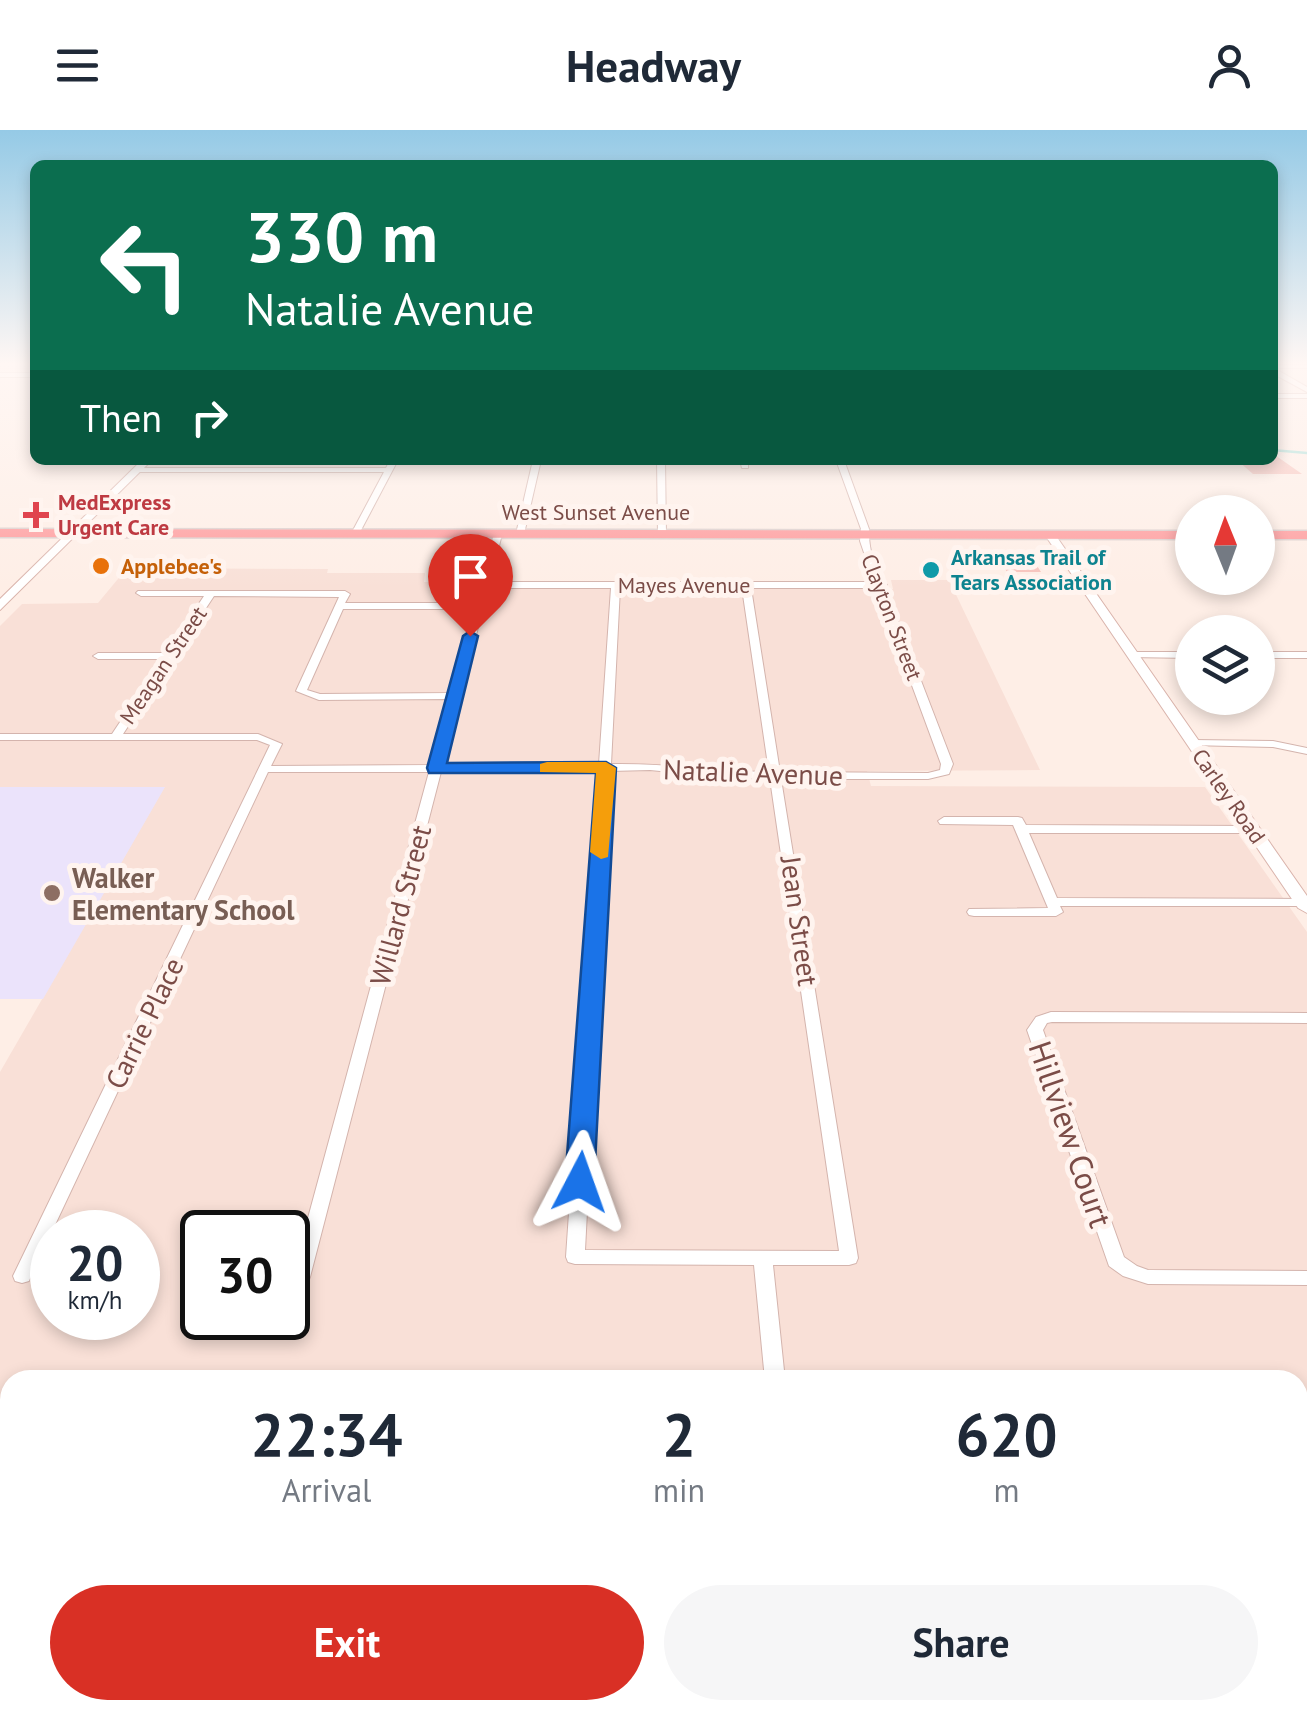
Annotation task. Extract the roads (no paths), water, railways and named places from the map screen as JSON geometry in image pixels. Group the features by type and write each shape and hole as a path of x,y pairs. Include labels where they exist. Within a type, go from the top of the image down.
{"highway":[{"name":"West Sunset Avenue","path":"0,534 1175,535"},
{"path":"1275,535 1307,535"}],"street":[{"path":"0,606 142,465"},
{"path":"355,534 392,465"},
{"path":"520,534 536,465"},
{"path":"661,465 662,534"},
{"name":"Clayton Street","path":"842,465 870,560 947,764 945,772"},
{"path":"137,470 389,470"},
{"name":"Willard Street","path":"310,1242 498,534"},
{"name":"Carley Road","path":"1050,535 1305,906"},
{"name":"Mayes Avenue","path":"484,585 883,586"},
{"path":"616,585 575,1257 764,1258 774,1370"},
{"name":"Jean Street","path":"746,585 850,1258 764,1258"},
{"path":"141,593 345,594 300,687 304,694 455,696"},
{"name":"Meagan Street","path":"115,737 211,593"},
{"path":"339,606 478,606"},
{"path":"1132,655 1175,655"},
{"path":"1275,655 1307,655"},
{"path":"98,656 168,656"},
{"path":"0,737 268,738 274,740 276,748 265,769"},
{"path":"1192,744 1273,744 1307,751"},
{"name":"Natalie Avenue","path":"265,769 606,768 778,776 928,776 945,772"},
{"name":"Carrie Place","path":"22,1276 265,769"},
{"path":"944,822 1018,821 1056,912 974,912"},
{"path":"1021,829 1252,830"},
{"path":"1052,902 1305,906"},
{"name":"Hillview Court","path":"1307,1018 1051,1017 1041,1020 1034,1030 1116,1260 1130,1271 1148,1277 1307,1278"}],"waterway":[{"path":"1278,451 1307,453"}],"place":[{"name":"MedExpress Urgent Care","path":"36,515"},
{"name":"Applebee's","path":"101,566"},
{"name":"Arkansas Trail of Tears Association","path":"931,570"},
{"name":"Walker Elementary School","path":"52,893"}]}
